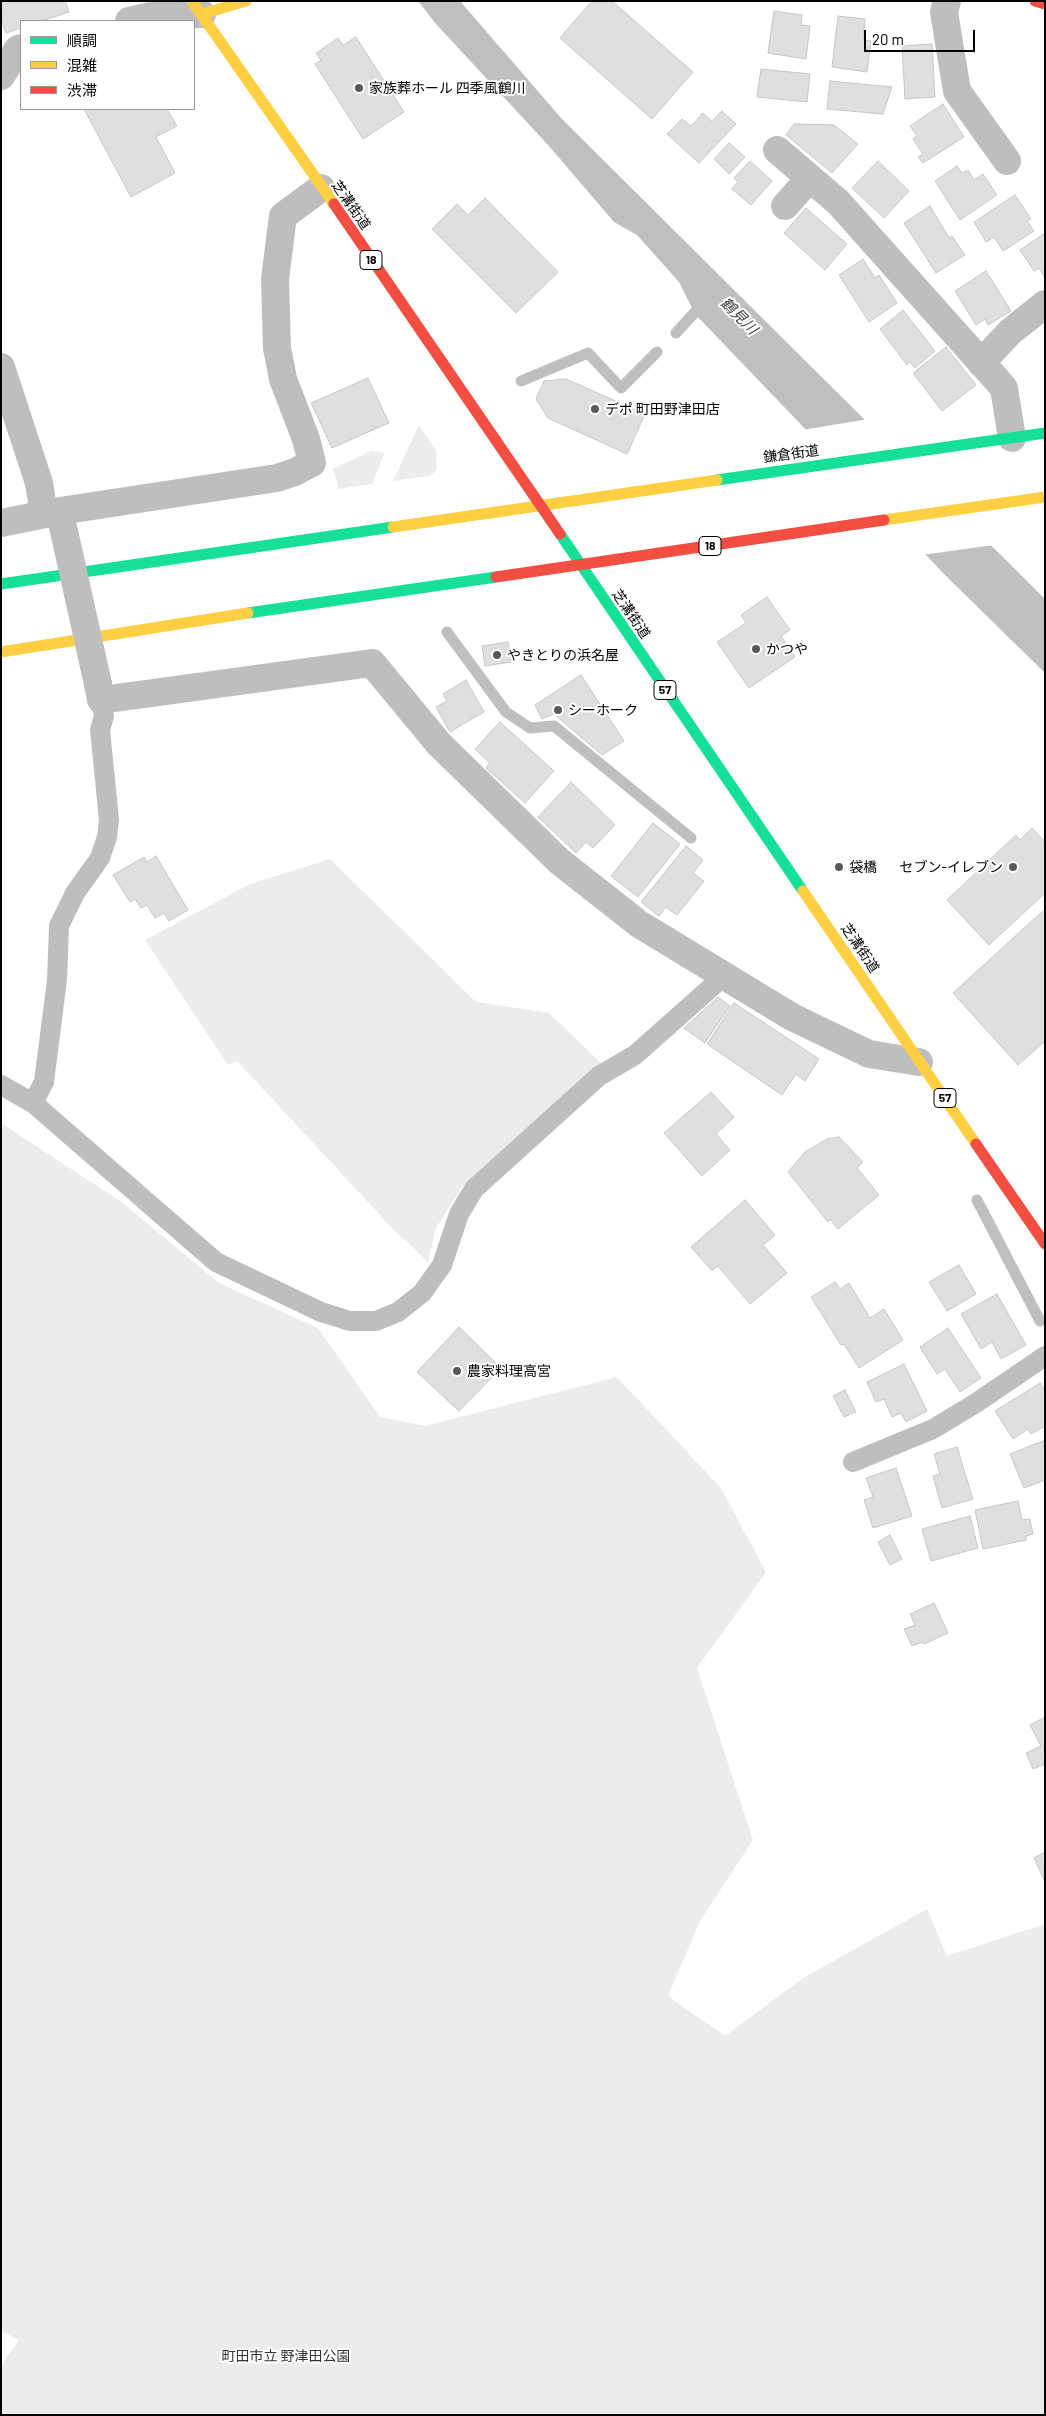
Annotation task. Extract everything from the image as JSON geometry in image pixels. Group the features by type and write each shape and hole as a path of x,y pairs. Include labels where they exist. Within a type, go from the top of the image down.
{"main road":[{"path":"197,8 246,1"},
{"path":"1035,1 1045,4"},
{"name":"芝溝街道","path":"197,8 541,505 580,565 1045,1244"},
{"name":"鎌倉街道","path":"1,584 1045,433"},
{"name":"18","path":"1,652 110,633 1045,497"}],"street":[{"path":"947,1 944,12 957,91 1007,161"},
{"path":"134,20 197,8"},
{"path":"1,76 18,48 20,48"},
{"path":"777,150 838,202 1004,388 1012,438"},
{"path":"785,206 810,178"},
{"path":"1,523 55,516 277,478 295,472 312,463 306,439 282,380 277,348 275,279 284,216 321,188"},
{"path":"982,363 1010,332 1045,304"},
{"path":"1,367 39,482 55,516 100,692 372,663 439,744 559,861 639,924 792,1017 869,1054 919,1062"}],"lane":[{"path":"33,1103 44,1082 57,980 59,926 72,899 100,858 107,837 109,820 100,730 104,716 100,692"},
{"path":"1,1085 33,1103 216,1262 321,1312 350,1321 376,1321 398,1312 422,1293 432,1280 442,1266 459,1214 474,1188 599,1076 635,1055 724,976"},
{"path":"853,1462 933,1429 976,1403 1045,1356"}],"green space":[{"path":"419,425 436,450 437,470 429,476 393,481"},
{"path":"371,451 385,453 372,484 339,489 333,469"},
{"path":"330,859 476,1002 549,1013 601,1063 462,1187 436,1228 428,1262 390,1226 237,1061 228,1065 145,940 250,884"},
{"name":"町田市立 野津田公園","path":"1,1123 123,1203 219,1283 318,1328 380,1417 425,1426 617,1377 721,1488 766,1572 697,1668 753,1840 700,1921 668,1996 725,2036 803,1978 927,1909 947,1956 1045,1924 1045,2415 1,2415 1,2365 19,2340 1,2331"}],"water":[{"name":"鶴見川","path":"418,1 460,1 561,118 1045,599 1045,673 945,575 695,314 679,282 637,235 614,222 549,146 436,24"}],"pier":[{"path":"869,419 994,545 922,555 802,430"}],"building":[{"path":"1,1 65,1 69,12 45,20 20,20 20,28 6,33 1,20"},
{"path":"592,1 612,1 693,72 652,119 560,38"},
{"path":"774,11 802,15 801,25 810,26 806,59 768,53"},
{"path":"838,16 865,19 863,40 871,41 867,72 832,67"},
{"path":"356,37 404,112 363,139 315,64 321,60 316,53 338,38 343,45"},
{"path":"932,44 935,97 905,99 902,46"},
{"path":"761,69 810,74 807,102 757,97"},
{"path":"830,81 892,87 883,114 827,109"},
{"path":"943,104 964,137 923,163 918,157 923,154 913,139 917,136 910,126"},
{"path":"85,110 168,110 177,126 156,137 175,173 131,197"},
{"path":"722,111 736,124 699,163 667,134 682,119 691,126 703,113 712,121"},
{"path":"794,124 834,125 858,144 832,173 786,135"},
{"path":"729,143 745,157 729,174 714,159"},
{"path":"750,161 772,181 751,205 732,189 738,182 734,178"},
{"path":"878,161 909,191 884,218 852,188"},
{"path":"957,166 962,173 968,170 974,180 983,174 997,195 960,220 935,181"},
{"path":"1015,195 1031,219 1027,221 1034,231 1003,251 994,237 986,242 974,222"},
{"path":"485,198 558,272 516,313 432,229 457,204 468,215"},
{"path":"930,206 949,238 952,236 965,255 936,273 904,223"},
{"path":"806,208 847,244 825,270 784,233"},
{"path":"1045,233 1045,278 1039,268 1034,271 1020,250"},
{"path":"863,259 875,278 879,275 897,303 869,322 839,275"},
{"path":"986,271 1011,311 988,325 985,319 976,325 955,291"},
{"path":"903,310 935,351 915,368 910,362 907,365 880,329"},
{"path":"946,347 976,385 942,411 913,373"},
{"path":"368,378 389,423 332,448 311,403"},
{"path":"566,379 645,414 627,454 548,418 536,399 544,381"},
{"name":"かつや","path":"767,597 790,630 781,636 795,657 749,688 717,642 746,623 741,615"},
{"path":"508,642 511,662 485,666 482,646"},
{"path":"581,675 624,741 602,755 554,714 542,719 535,705"},
{"path":"466,680 484,712 450,732 436,707 447,701 443,694"},
{"path":"500,722 554,771 525,803 486,768 490,763 475,749"},
{"path":"571,782 615,825 593,848 586,842 576,853 538,817"},
{"path":"653,823 680,844 638,897 611,876"},
{"name":"セブン-イレブン","path":"1032,828 1045,842 1045,893 989,945 947,900 1016,835 1020,840"},
{"path":"686,846 703,860 693,873 704,881 677,915 666,907 659,916 641,902"},
{"path":"156,856 188,910 169,921 164,913 155,918 147,905 141,908 135,899 130,902 113,875 144,857 147,862"},
{"path":"1045,909 1045,1043 1018,1065 953,993"},
{"path":"718,997 730,1006 705,1043 684,1028"},
{"path":"734,1003 819,1059 805,1081 796,1074 782,1095 707,1044"},
{"path":"711,1092 734,1117 716,1134 730,1150 702,1176 664,1133"},
{"path":"839,1137 863,1162 857,1168 879,1195 838,1229 830,1219 828,1222 788,1172 805,1152 827,1139"},
{"path":"745,1200 775,1235 763,1245 787,1273 750,1304 718,1266 712,1271 691,1247"},
{"path":"959,1265 976,1294 947,1311 929,1282"},
{"path":"835,1282 840,1289 849,1283 870,1318 884,1309 903,1340 859,1368 844,1344 841,1345 811,1297"},
{"path":"997,1294 1026,1345 1001,1359 992,1342 981,1349 961,1314"},
{"path":"459,1327 501,1368 459,1411 417,1372"},
{"path":"948,1328 981,1378 960,1392 945,1369 937,1374 920,1347"},
{"path":"904,1364 927,1411 906,1422 901,1413 892,1417 884,1399 876,1402 867,1382"},
{"path":"1040,1383 1045,1391 1045,1426 1031,1434 1028,1429 1013,1439 995,1411"},
{"path":"845,1390 856,1412 844,1417 833,1396"},
{"path":"1045,1440 1045,1480 1024,1488 1010,1454"},
{"path":"957,1447 973,1499 942,1508 933,1476 940,1474 934,1454"},
{"path":"896,1468 912,1516 873,1528 864,1500 873,1497 866,1478"},
{"path":"1018,1501 1022,1520 1030,1519 1033,1534 1026,1536 1026,1540 983,1549 975,1510"},
{"path":"970,1516 978,1548 931,1561 922,1529"},
{"path":"890,1535 902,1559 890,1565 878,1542"},
{"path":"934,1603 948,1633 924,1644 923,1642 912,1646 904,1629 915,1625 910,1614"},
{"path":"1045,1717 1045,1764 1033,1769 1026,1753 1041,1746 1030,1725"},
{"path":"1045,1852 1045,1882 1034,1858"}],"waterway":[{"path":"676,333 705,301"},
{"path":"521,381 588,353 621,388 657,352"},
{"path":"447,632 506,712 530,728 554,726 691,838"},
{"path":"977,1200 1040,1321"}],"traffic: fast":[{"path":"717,480 1045,433"},
{"path":"1,584 393,527"},
{"path":"560,534 803,891"},
{"path":"248,613 496,577"}],"traffic: slow":[{"path":"192,1 334,204"},
{"path":"202,14 246,1"},
{"path":"393,527 717,480"},
{"path":"884,520 1045,497"},
{"path":"1,652 248,613"},
{"path":"803,891 976,1144"}],"traffic: jam":[{"path":"1035,1 1045,4"},
{"path":"334,204 560,534"},
{"path":"496,577 884,520"},
{"path":"976,1144 1045,1244"}],"place":[{"name":"家族葬ホール 四季風鶴川","path":"359,88"},
{"name":"デポ 町田野津田店","path":"595,409"},
{"name":"かつや","path":"756,649"},
{"name":"やきとりの浜名屋","path":"497,655"},
{"name":"シーホーク","path":"558,710"},
{"name":"袋橋","path":"839,867"},
{"name":"セブン-イレブン","path":"1013,867"},
{"name":"農家料理高宮","path":"457,1371"}]}
